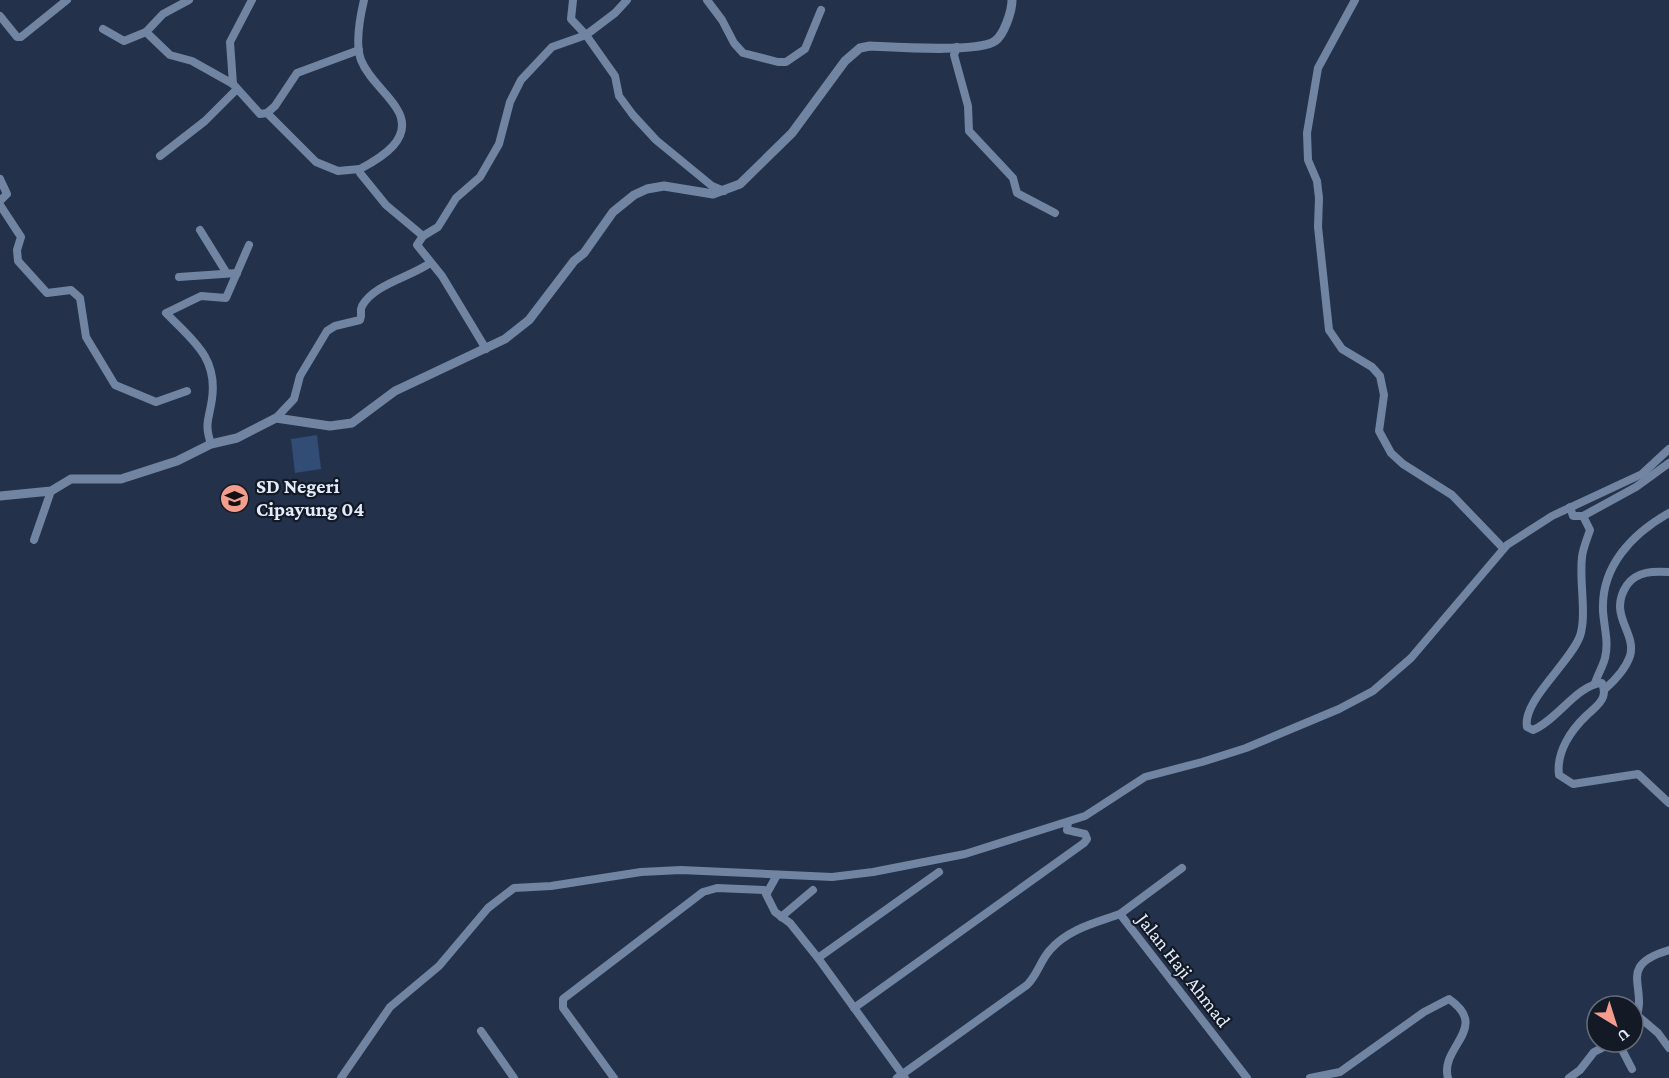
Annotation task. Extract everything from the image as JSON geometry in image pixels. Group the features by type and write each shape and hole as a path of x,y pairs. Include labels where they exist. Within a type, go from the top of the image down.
{"street":[{"path":"0,16 17,37 21,37 67,0"},
{"path":"104,29 124,41 146,32 163,14 189,0"},
{"path":"160,156 205,121 234,87 230,42 252,0"},
{"path":"146,32 168,53 192,61 234,87 255,111 267,113 316,162 338,171 360,169 388,153 401,129 397,108 372,79 361,59 359,50 364,0"},
{"path":"573,0 571,19 586,35 615,76 619,96 633,115 712,186 725,192"},
{"path":"486,349 442,276 417,245 423,236 433,232 456,198 480,177 499,144 510,102 521,80 552,47 586,35 615,13 627,0"},
{"path":"707,0 722,20 734,43 744,53 778,62 786,62 805,49 821,10"},
{"path":"276,418 330,426 348,424 395,391 505,339 529,320 574,261 584,253 613,212 627,199 658,186 708,194 725,192 740,184 753,173 789,137 830,79 860,48 983,46 995,41 1011,16 1012,0"},
{"path":"1355,0 1318,68 1307,133 1308,160 1317,182 1319,198 1318,227 1329,330 1342,349 1372,367 1380,376 1384,395 1379,431 1387,448 1403,464 1452,495 1503,548"},
{"path":"957,47 954,55 968,106 969,131 1013,178 1017,194 1055,213"},
{"path":"267,113 297,73 359,50"},
{"path":"360,169 361,175 386,205 423,236"},
{"path":"0,179 7,194 0,203 21,237 17,250 18,261 47,292 70,290 80,298 86,337 115,385 156,402 187,391"},
{"path":"201,230 226,272"},
{"path":"211,444 206,426 214,384 210,364 204,353 166,313 201,296 226,298 249,245"},
{"path":"0,496 51,491 71,479 121,479 177,461 211,444 237,438 276,418 294,399 300,376 327,331 335,326 360,320 362,306 389,282 412,275 430,263"},
{"path":"179,277 237,273"},
{"path":"341,1078 390,1007 439,966 488,908 514,888 551,886 641,872 681,870 832,877 922,865 993,847 1068,822 1094,812 1145,777 1214,759 1339,709 1373,692 1411,658 1503,548 1531,528 1570,507 1642,474 1669,449"},
{"path":"1570,507 1573,516 1583,516 1636,487 1669,463"},
{"path":"34,540 51,491"},
{"path":"1583,516 1590,530 1582,556 1581,634 1570,654 1531,706 1526,719 1527,727 1533,730 1542,726 1595,683 1605,658 1607,642 1603,610 1606,580 1619,556 1645,527 1669,513"},
{"path":"1669,572 1646,572 1630,582 1621,596 1620,611 1630,656 1614,681 1605,689 1603,699 1581,720 1564,744 1558,764 1559,775 1573,784 1638,774 1669,803"},
{"path":"1595,683 1602,683 1605,689"},
{"path":"854,1008 1084,843 1087,838 1084,834 1067,830 1068,822"},
{"name":"Jalan Haji Ahmad","path":"1182,868 1120,914 1247,1078"},
{"path":"818,958 939,872"},
{"path":"767,893 777,875"},
{"path":"614,1078 563,1008 564,997 707,890 760,888 767,893 772,908 790,923 818,958 901,1077 1027,985 1038,973 1051,948 1062,939 1094,922 1120,914"},
{"path":"782,917 813,890"},
{"path":"1638,994 1636,980 1640,964 1650,956 1669,950"},
{"path":"1310,1078 1340,1072 1424,1012 1449,999 1463,1009 1466,1016 1465,1029 1446,1069 1448,1078"},
{"path":"1645,1022 1658,1033 1669,1048"},
{"path":"480,1031 514,1078"},
{"path":"1569,1078 1580,1070 1592,1054"},
{"path":"1623,1054 1632,1069"}],"shaded area":[{"path":"317,435 321,469 295,473 291,439"}],"place":[{"name":"SD Negeri Cipayung 04","path":"235,498"}]}
